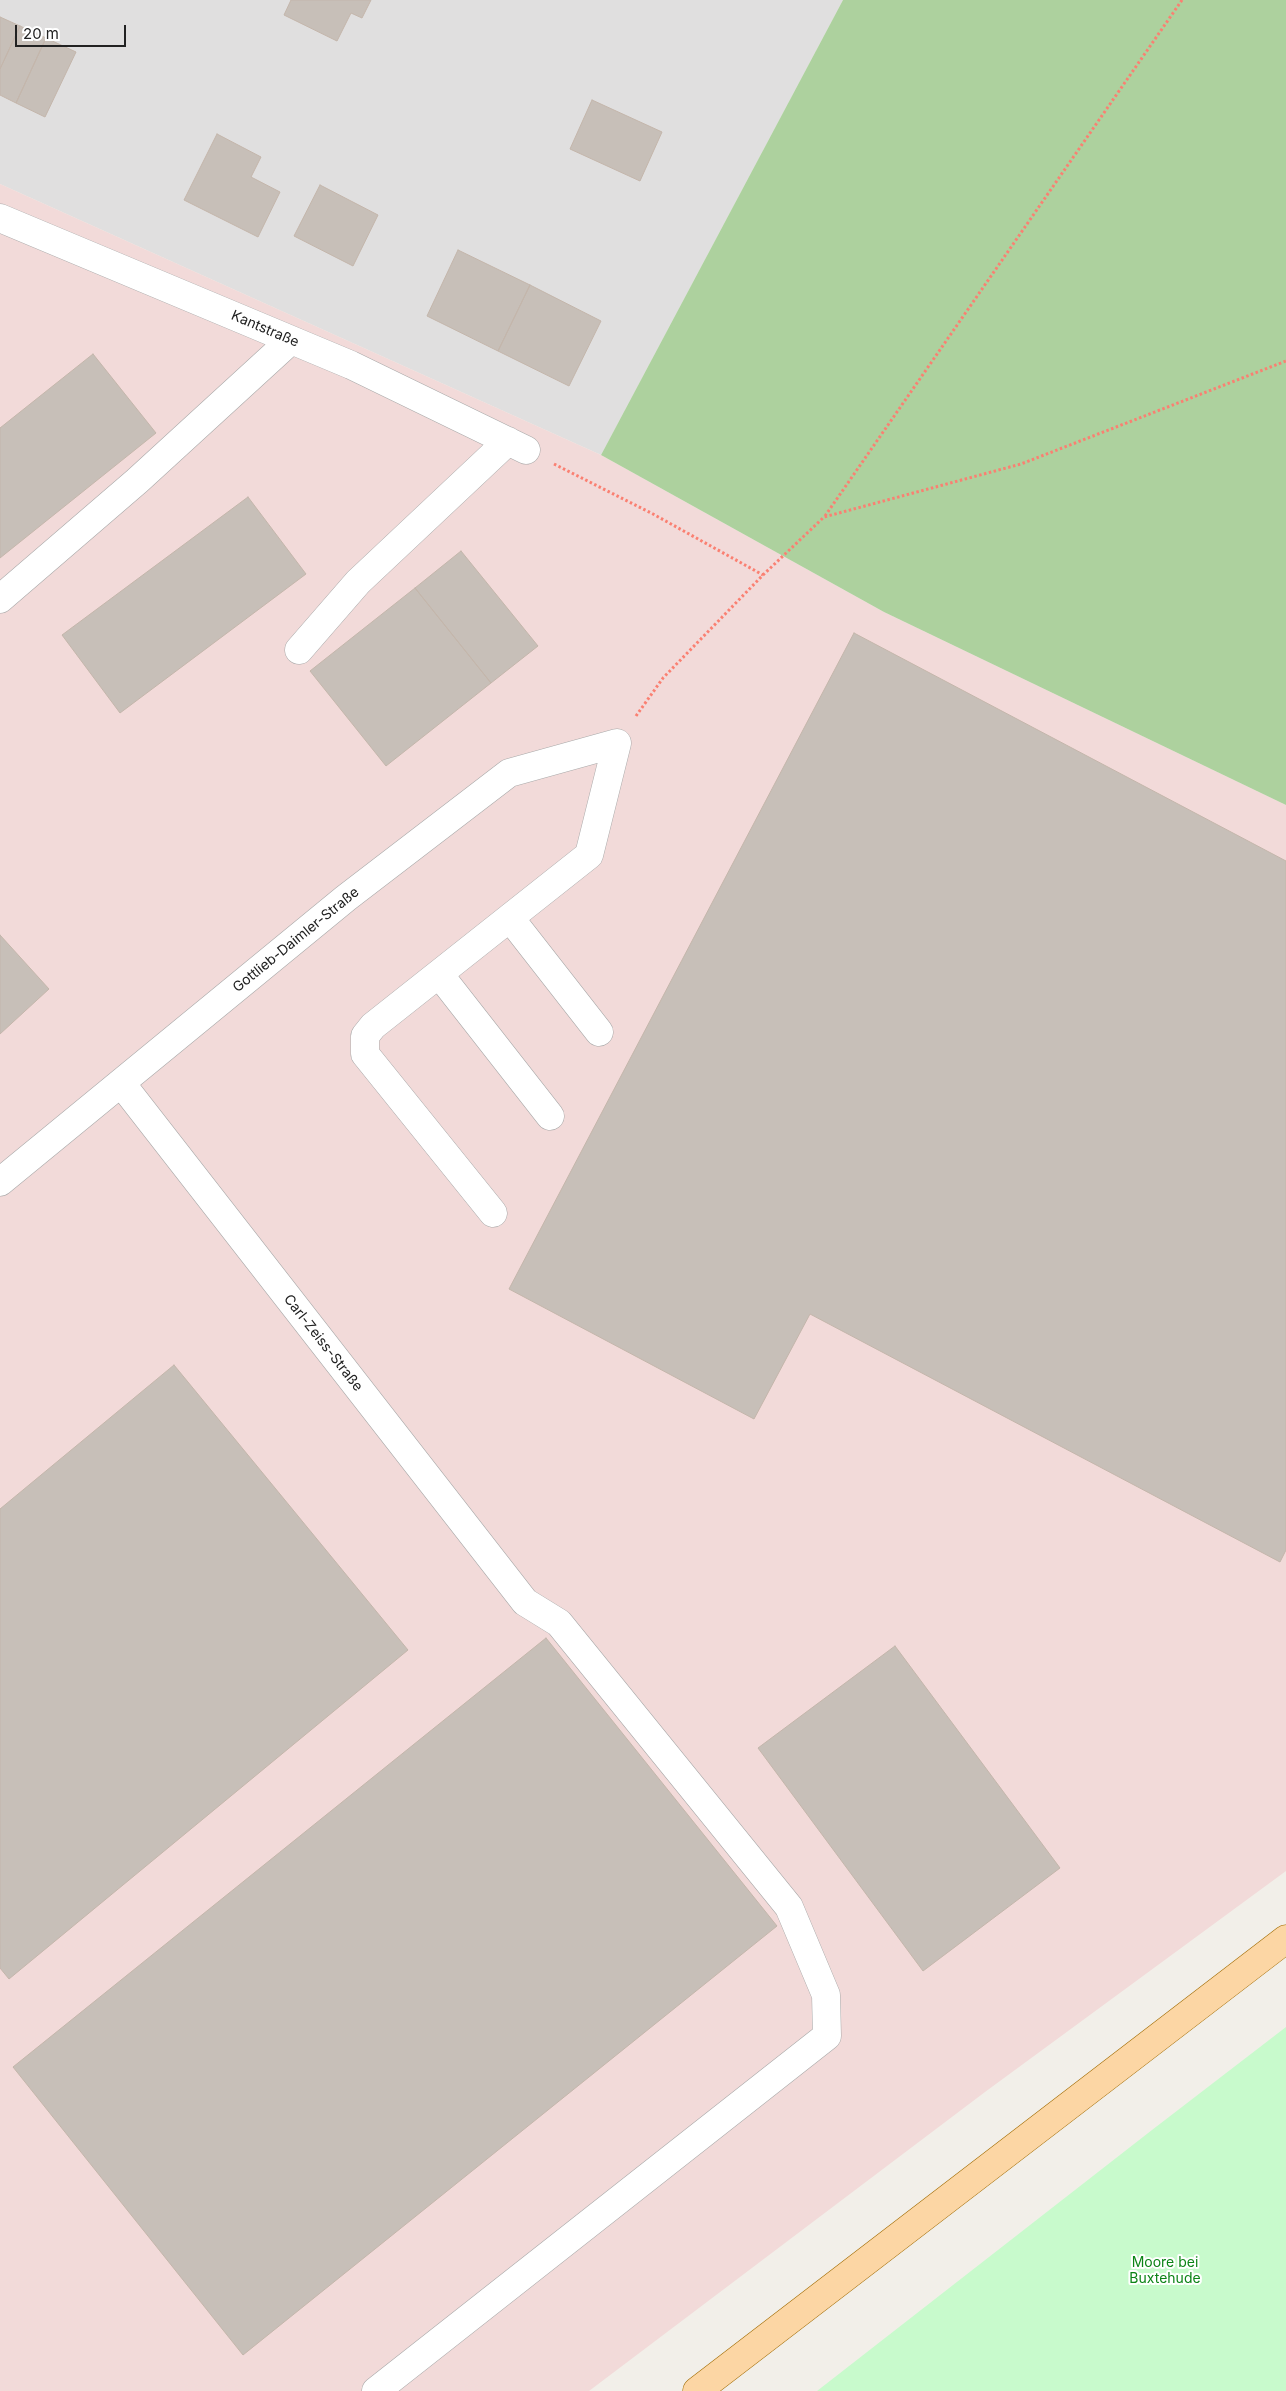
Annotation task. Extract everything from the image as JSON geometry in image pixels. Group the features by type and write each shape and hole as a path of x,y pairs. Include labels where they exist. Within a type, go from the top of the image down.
{"main road":[{"path":"697,2391 1286,1939"}],"street":[{"name":"Kantstraße","path":"0,218 351,365 517,445"},
{"path":"0,598 137,481 291,340"},
{"path":"298,650 358,582 517,445"},
{"path":"493,1213 365,1054 365,1036 373,1026 589,856 617,743"},
{"name":"Gottlieb-Daimler-Straße","path":"0,1182 346,898 509,773 617,743"},
{"path":"510,918 599,1032"},
{"path":"439,974 550,1116"},
{"name":"Carl-Zeiss-Straße","path":"121,1083 525,1602 559,1622 789,1907 826,1995 827,2036 376,2391"}],"path":[{"path":"617,743 663,678 763,574 824,516 1182,0"},
{"path":"824,516 1021,464 1286,361"},
{"path":"517,445 653,514 763,574"}],"shaded area":[{"path":"0,0 843,0 601,455 0,184"},
{"path":"0,184 601,455 884,612 1286,805 1286,1871 985,2092 589,2391 0,2391"}],"green space":[{"path":"843,0 1286,0 1286,805 884,612 601,455"},
{"name":"Moore bei Buxtehude","path":"1286,2027 1286,2391 817,2391 1152,2130"}],"building":[{"path":"291,0 371,0 362,18 351,13 337,41 284,15"},
{"path":"0,17 20,26 0,69"},
{"path":"20,26 46,38 16,103 0,95 0,69"},
{"path":"46,38 76,52 45,117 16,103"},
{"path":"592,100 662,132 640,181 570,149"},
{"path":"217,134 261,157 251,177 280,192 258,237 184,200"},
{"path":"320,185 378,215 353,266 294,236"},
{"path":"458,250 530,285 498,351 427,316"},
{"path":"530,285 601,321 569,386 498,351"},
{"path":"93,354 156,433 0,558 0,428"},
{"path":"248,497 306,574 120,713 62,635"},
{"path":"461,551 538,646 491,683 415,588"},
{"path":"415,588 491,683 386,766 310,671"},
{"path":"854,633 1286,861 1286,1550 1280,1562 810,1314 754,1419 509,1289"},
{"path":"0,935 49,989 0,1034"},
{"path":"174,1365 408,1650 9,1979 0,1968 0,1509"},
{"path":"546,1638 777,1926 243,2355 13,2067"},
{"path":"895,1646 1060,1868 923,1971 758,1748"}]}
